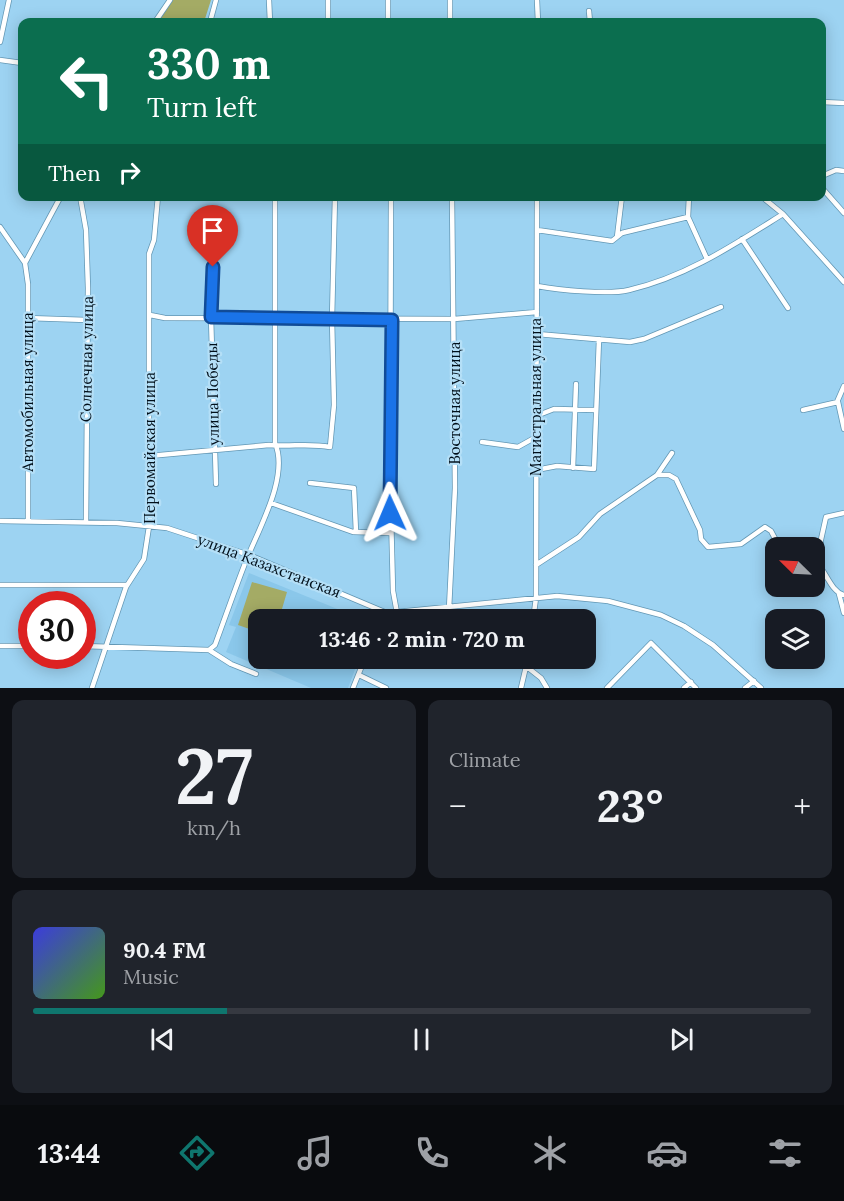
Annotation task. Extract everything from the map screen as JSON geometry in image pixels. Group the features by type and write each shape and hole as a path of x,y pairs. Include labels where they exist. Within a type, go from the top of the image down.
{"street":[{"path":"0,42 9,0"},
{"path":"158,18 170,0"},
{"path":"211,18 216,0"},
{"path":"269,0 270,18"},
{"path":"328,0 328,18"},
{"path":"388,0 388,18"},
{"path":"450,0 450,18"},
{"path":"537,0 537,18"},
{"path":"589,11 590,18"},
{"path":"0,60 18,62"},
{"path":"826,102 844,103"},
{"path":"826,174 836,170 844,171"},
{"path":"826,193 844,213"},
{"path":"0,227 25,263 58,201"},
{"name":"Солнечная улица","path":"81,201 86,230 86,522"},
{"name":"Первомайская улица","path":"92,688 108,647 127,585 144,559 150,526 149,254 154,240 158,201"},
{"path":"209,650 215,645 271,503 279,451 276,446 275,201"},
{"path":"149,456 286,447 310,443 330,447 333,442 332,319 335,201"},
{"path":"392,201 390,533 397,609"},
{"name":"Восточная улица","path":"449,609 456,488 452,201"},
{"name":"Магистральная улица","path":"534,609 537,201"},
{"path":"617,237 621,201"},
{"path":"689,201 688,217 707,259"},
{"path":"767,201 783,214 844,282"},
{"path":"537,286 604,292 628,290 679,273 783,214"},
{"path":"537,230 612,241 617,237 688,217"},
{"path":"742,239 788,308"},
{"name":"Автомобильная улица","path":"25,263 28,521"},
{"name":"улица Победы","path":"213,267 211,317 216,484"},
{"path":"537,334 630,342 644,339 721,307"},
{"path":"150,315 165,318 392,320 454,319 537,312"},
{"path":"27,318 87,320"},
{"path":"536,470 556,466 594,469 599,339"},
{"path":"573,468 576,384"},
{"path":"837,402 844,386"},
{"path":"803,410 837,402"},
{"path":"837,402 840,406 844,429"},
{"path":"536,416 554,409 596,411"},
{"path":"482,442 496,442 518,447 536,437"},
{"path":"536,565 579,537 600,514 657,475 672,453"},
{"path":"657,475 669,475 676,479 700,530 701,539 708,547 741,544 765,527 774,537"},
{"path":"310,483 354,488 356,532"},
{"path":"271,503 308,518 356,532 390,533"},
{"path":"821,537 826,517 844,513"},
{"name":"улица Казахстанская","path":"0,521 86,522 150,526 180,532 249,555 377,609"},
{"path":"825,570 833,589 842,594 844,613"},
{"path":"0,585 127,585"},
{"name":"улица Казахстанская","path":"449,609 536,598 590,598 661,615 702,637 761,688"},
{"path":"611,687 651,643 696,688"},
{"path":"0,646 18,646"},
{"path":"96,647 209,650 231,664 256,674"},
{"path":"354,688 361,669"},
{"path":"521,688 526,669"},
{"path":"530,669 541,678 547,688"},
{"path":"359,675 386,688"},
{"path":"745,688 754,681"},
{"path":"684,688 691,682"}],"shaded area":[{"path":"249,573 337,609 248,609 248,661 226,652 236,627 229,625"},
{"path":"266,669 355,669 348,688 311,688"}],"green space":[{"path":"173,0 211,0 205,18 161,18"},
{"path":"252,582 287,592 282,609 248,609 248,628 238,625"}],"route":[{"path":"213,267 211,317 392,320 390,513"}]}
